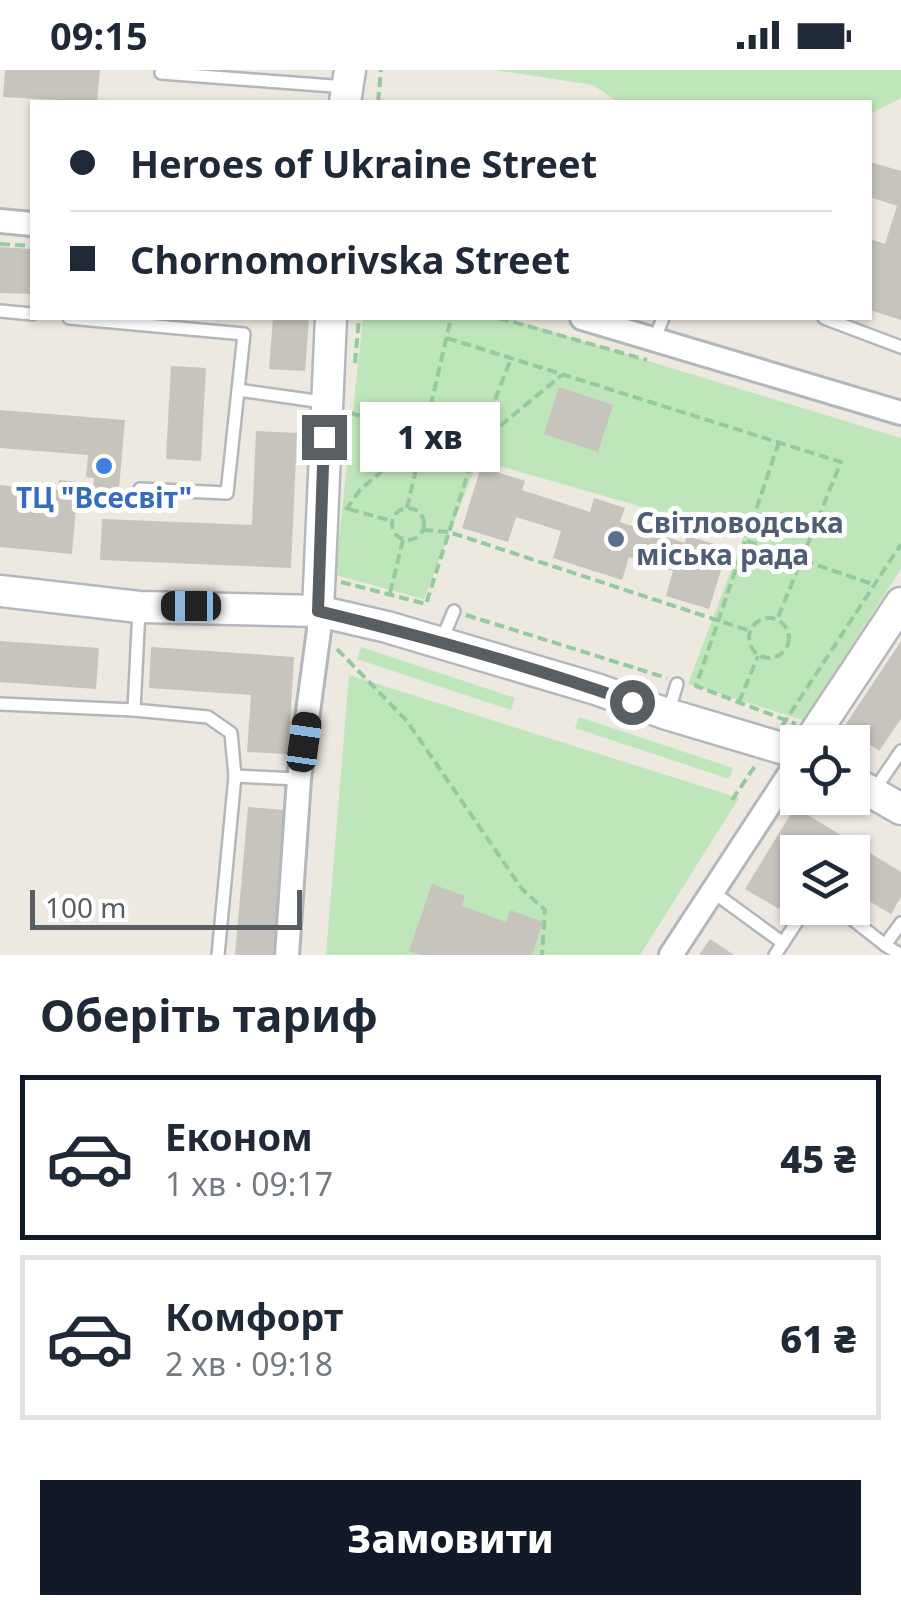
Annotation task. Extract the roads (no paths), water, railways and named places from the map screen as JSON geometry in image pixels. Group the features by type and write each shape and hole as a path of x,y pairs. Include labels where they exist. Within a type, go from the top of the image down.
{"main road":[{"path":"318,620 338,408 330,320"},
{"path":"0,591 318,620 440,643 668,714 780,740"},
{"path":"812,725 901,604"},
{"path":"870,792 901,809"}],"street":[{"path":"0,221 30,224"},
{"path":"597,320 659,328 901,413"},
{"path":"287,955 299,779 318,620"},
{"path":"672,955 780,788"}],"lane":[{"path":"161,73 347,87"},
{"path":"0,311 30,314"},
{"path":"117,320 244,334 227,493 140,489"},
{"path":"829,320 901,347"},
{"path":"238,390 338,408"},
{"path":"134,710 139,606"},
{"path":"440,643 454,611"},
{"path":"668,714 677,682"},
{"path":"0,704 134,710 208,718 231,733 235,776 218,955"},
{"path":"870,780 901,751"},
{"path":"235,776 299,779"},
{"path":"712,892 783,943"},
{"path":"885,945 901,922"},
{"path":"776,955 795,925"},
{"path":"860,925 901,955"}],"place":[{"name":"ТЦ \"Всесвіт\"","path":"104,466"},
{"name":"Світловодська міська рада","path":"616,539"}]}
